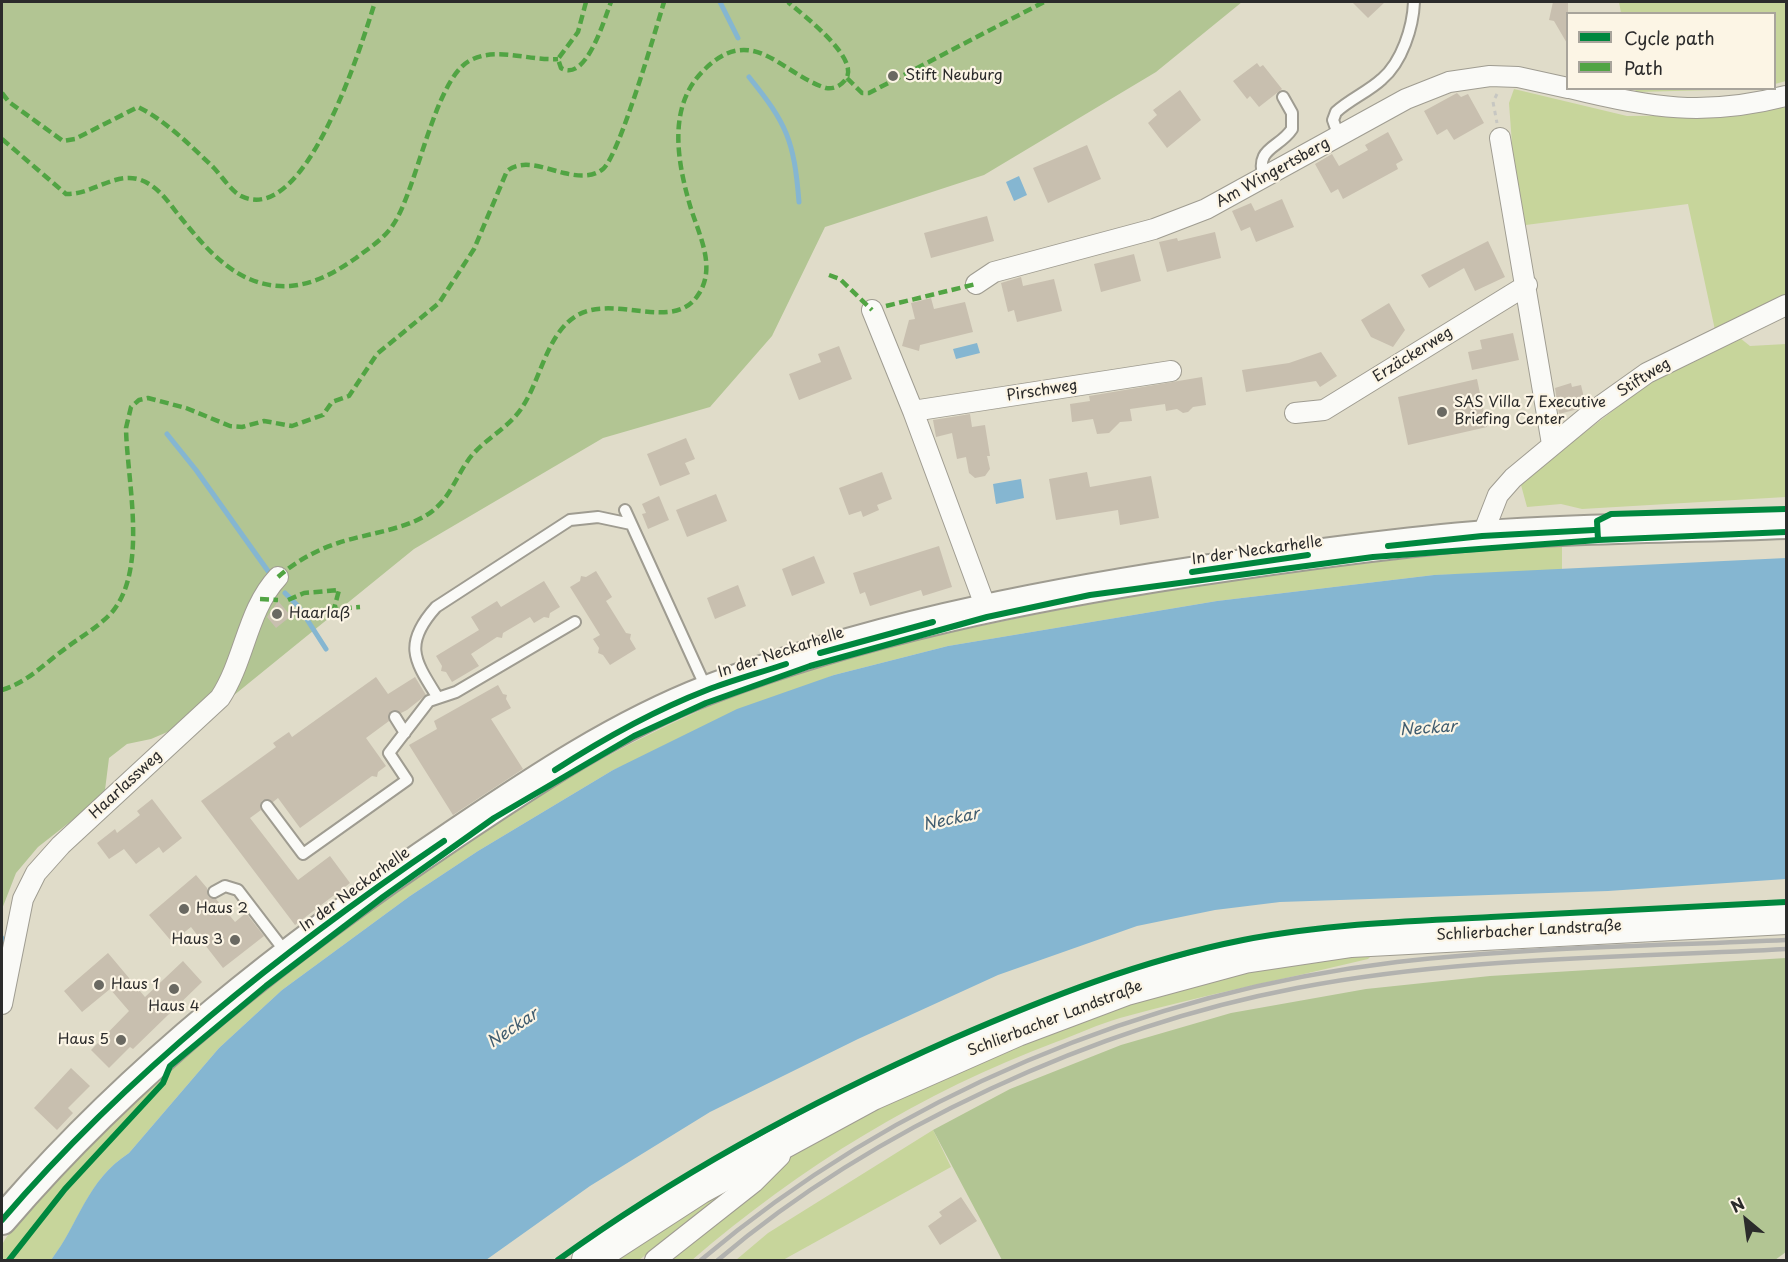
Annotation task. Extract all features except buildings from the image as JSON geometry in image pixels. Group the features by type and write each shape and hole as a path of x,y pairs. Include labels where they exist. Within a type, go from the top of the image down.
{"main road":[{"name":"In der Neckarhelle","path":"2,1221 66,1147 130,1085 207,1018 288,954 380,885 493,808 596,744 707,690 872,637 986,608 1110,584 1243,564 1482,536 1786,524"},
{"name":"Schlierbacher Landstraße","path":"588,1260 699,1188 872,1094 1017,1030 1126,989 1244,957 1351,941 1786,918"}],"street":[{"name":"Am Wingertsberg","path":"976,284 994,272 1177,221 1229,199 1406,99 1464,79 1518,77 1566,87"},
{"name":"Am Wingertsberg","path":"1578,90 1663,108 1730,107 1786,96"},
{"path":"1500,138 1527,285 1552,444"},
{"name":"Erzäckerweg","path":"1295,413 1324,410 1527,285"},
{"name":"Stiftweg","path":"1482,536 1498,495 1513,478 1552,444 1647,373 1786,305"},
{"path":"872,310 913,411 986,608"},
{"name":"Pirschweg","path":"913,411 1171,371"},
{"name":"Haarlassweg","path":"2,1004 23,899 36,873 61,845 220,698 230,680 260,599 278,577"},
{"path":"655,1260 771,1167 780,1156 783,1141"}],"lane":[{"path":"1339,136 1333,120 1336,112 1382,79 1393,68 1414,17 1414,2"},
{"path":"1264,179 1262,160 1266,151 1292,129 1292,113 1283,98"},
{"path":"625,510 707,690"},
{"path":"438,698 415,657 416,636 424,620 436,607 570,520 598,517 631,524"},
{"path":"267,806 303,854 406,780 389,753 429,701 456,692 575,622"},
{"path":"395,717 405,733"},
{"path":"214,892 225,886 238,890 288,954"}],"path":[{"path":"9,1260 65,1189 116,1134"}],"green space":[{"path":"2,2 1242,2 1156,72 984,175 825,227 772,336 710,407 603,438 414,549 212,713 151,739 127,744 109,758 105,790 84,811 38,847 16,873 2,909"},
{"path":"1619,2 1786,2 1786,81 1776,84 1776,12 1621,12"},
{"path":"1514,89 1627,116 1740,115 1786,107 1786,296 1715,330 1688,204 1518,226 1509,103"},
{"path":"1635,90 1713,90 1636,92"},
{"path":"1740,338 1750,346 1786,344 1786,497 1582,509 1561,504 1527,507 1521,485 1555,455 1648,384"},
{"path":"1562,545 1562,571 1434,575 1217,601 948,646 834,675 613,770 478,851 410,896 282,990 219,1048 129,1153 103,1176 51,1260 2,1260 2,1245 8,1236 41,1195 94,1139 170,1069 295,967 424,870 491,825 630,744 703,709 774,681 846,658 957,631 1065,609 1277,574 1419,557"},
{"path":"1376,951 1368,959 1213,994 1120,1018 1006,1062 910,1108 819,1163 733,1226 692,1260 668,1260 763,1182 808,1139 1005,1047 1208,978"},
{"path":"1786,958 1786,1252 1775,1260 1002,1260 933,1130 1010,1089 1121,1045 1231,1013 1366,989 1490,976"},
{"path":"933,1130 951,1167 783,1260 736,1260 768,1233"},
{"path":"726,1185 733,1188 639,1260 604,1260"}],"water":[{"path":"1019,176 1027,195 1014,201 1006,182"},
{"path":"977,343 980,353 956,359 953,349"},
{"path":"1021,479 1024,498 996,504 993,484"},
{"name":"Neckar","path":"1786,558 1786,879 1608,891 1280,902 1215,910 1137,926 998,975 858,1039 710,1112 590,1186 486,1260 51,1260 103,1176 129,1153 219,1048 282,990 410,896 478,851 613,770 737,709 834,675 948,646 1217,601 1434,575"}],"waterway":[{"path":"720,2 738,38"},
{"path":"749,77 772,108 786,134 794,163 799,202"},
{"path":"167,434 196,470 268,571"},
{"path":"285,593 299,607 326,649"},
{"path":"2,938 4,942"}],"railway":[{"path":"701,1260 776,1201 856,1148 940,1102 1027,1061 1117,1026 1209,998 1303,977 1445,957 1543,950 1786,940"},
{"path":"718,1260 779,1212 846,1167 917,1126 991,1089 1067,1056 1144,1028 1221,1005 1297,988 1418,970 1541,960 1786,949"}],"marked path":[{"path":"2,93 9,102 63,141 75,139 138,107 177,134 213,167 237,194 265,199 288,185 309,159 328,126 358,54 375,2"},
{"path":"586,2 578,32 558,59 561,68 570,70 578,67 586,58 599,35 611,2"},
{"path":"2,690 28,677 97,626 113,611 124,593 133,548 126,428 131,407 139,400 148,398 186,408 230,426 242,427 264,421 292,426 323,415 332,402 349,396 377,354 439,303 474,249 507,171 520,165 584,175 594,174 603,169 610,159 627,118 664,2"},
{"path":"278,577 299,561 322,549 404,525 428,514 437,507 473,454 518,413 529,395 551,345 566,324 576,316 591,310 607,308 674,311 687,306 698,295 704,284 706,261 681,168 678,134 684,100 692,85 703,71 721,57 737,51 752,51 766,56 826,88 842,84 846,79 848,70 838,49 788,2"},
{"path":"847,78 862,93 869,93 1044,2"},
{"path":"2,139 66,194 85,191 122,179 141,180 161,194 212,253 239,274 271,285 299,285 317,280 341,268 376,243 393,225 402,209 446,90 457,72 469,61 501,54 558,59"},
{"path":"829,275 840,279 872,310"},
{"path":"886,306 976,284"},
{"path":"288,600 304,593 339,590 334,609 360,607"},
{"path":"260,599 278,600"}],"cycle path":[{"path":"1598,540 1597,521 1611,514 1786,509"},
{"path":"1388,546 1482,536 1594,530"},
{"path":"9,1260 65,1189 163,1083 170,1066 266,986 383,897 494,818 634,736 706,703 810,666 987,617 1090,595 1373,557 1598,540 1786,532"},
{"path":"1192,572 1308,555"},
{"path":"820,653 933,622"},
{"path":"555,770 667,707 717,686 786,664"},
{"path":"2,1220 102,1114 210,1016 324,926 444,841"},
{"path":"558,1260 700,1167 849,1087 900,1062 1023,1009 1131,969 1168,958 1243,940 1367,924 1786,902"}],"place":[{"name":"Stift Neuburg","path":"893,76"},
{"name":"SAS Villa 7 Executive Briefing Center","path":"1442,412"},
{"name":"Haarlaß","path":"277,614"},
{"name":"Haus 2","path":"184,909"},
{"name":"Haus 3","path":"235,940"},
{"name":"Haus 1","path":"99,985"},
{"name":"Haus 4","path":"174,989"},
{"name":"Haus 5","path":"121,1040"}]}
